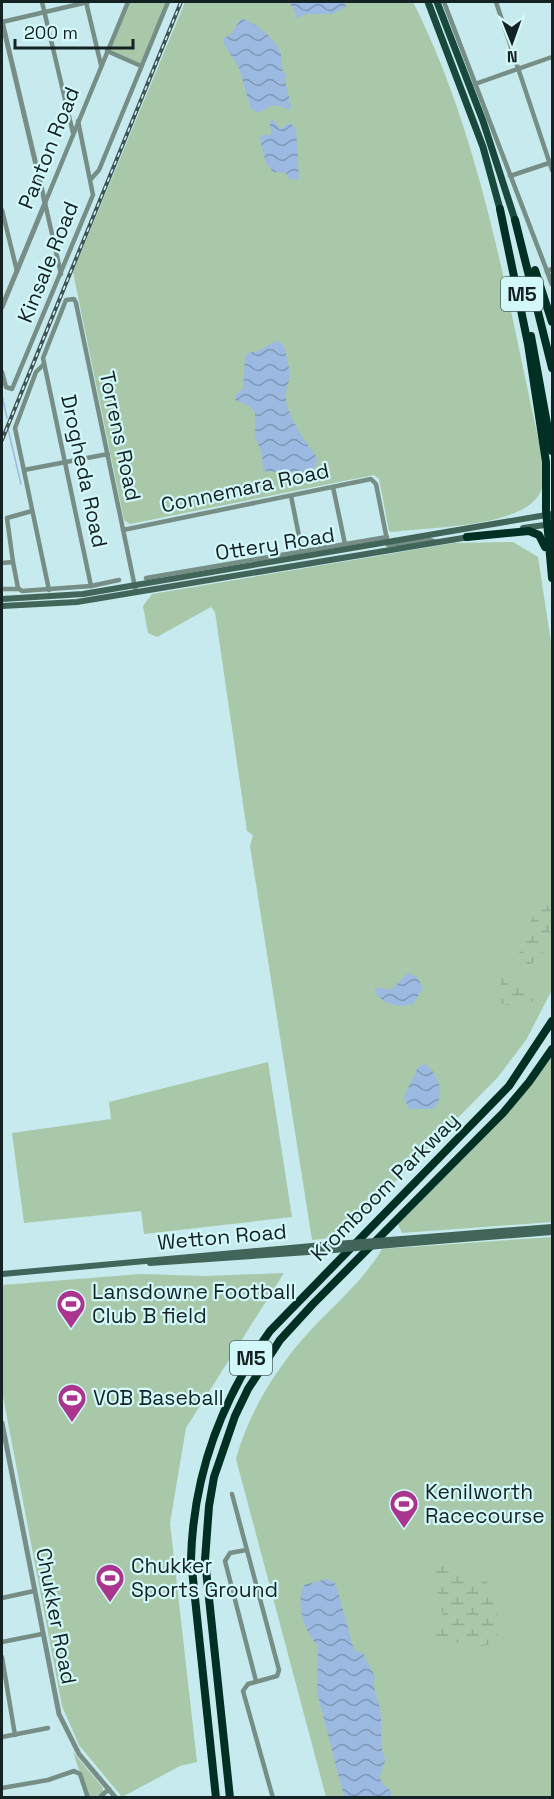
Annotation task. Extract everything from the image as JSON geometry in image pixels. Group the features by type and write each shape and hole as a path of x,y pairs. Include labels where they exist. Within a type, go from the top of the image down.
{"highway":[{"name":"M5","path":"500,209 533,345 552,451"},
{"path":"500,209 540,422 547,473 552,578"},
{"name":"M5","path":"515,220 552,368"},
{"path":"515,220 520,227 552,322"},
{"path":"467,537 535,532 543,540 551,568"},
{"name":"Kromboom Parkway","path":"215,1797 192,1588 191,1545 201,1472 224,1408 251,1358 270,1331 509,1086 552,1021"},
{"name":"Kromboom Parkway","path":"230,1797 205,1560 208,1514 214,1477 234,1416 248,1389 280,1340 503,1113 530,1082 552,1049"}],"main road":[{"name":"M5","path":"428,2 478,132 500,209"},
{"name":"M5","path":"436,2 483,121 515,220"},
{"name":"Ottery Road","path":"2,606 68,603 385,539 550,514"},
{"name":"Ottery Road","path":"2,599 64,596 135,588 550,524"},
{"name":"Wetton Road","path":"2,1274 552,1227"},
{"name":"Wetton Road","path":"401,1241 552,1232"}],"street":[{"path":"42,2 73,133"},
{"path":"61,274 2,22 87,2 101,65"},
{"name":"Panton Road","path":"2,307 128,2"},
{"path":"91,179 99,170 168,2"},
{"path":"444,2 510,176 550,270 552,285"},
{"path":"496,2 552,170"},
{"path":"107,51 141,66"},
{"path":"475,84 552,57"},
{"path":"78,121 91,179"},
{"path":"510,176 551,163"},
{"name":"Kinsale Road","path":"2,372 6,387 12,389 93,195 91,179"},
{"path":"2,210 16,271"},
{"path":"39,215 48,217"},
{"name":"Torrens Road","path":"44,364 45,350 66,300 74,299 135,588"},
{"path":"44,364 38,367 15,425 49,590"},
{"name":"Drogheda Road","path":"44,364 91,586"},
{"path":"24,470 108,454"},
{"name":"Connemara Road","path":"123,530 373,480 385,539"},
{"path":"333,487 345,544"},
{"path":"291,496 302,551"},
{"path":"19,589 7,518 32,511"},
{"path":"146,578 385,539 390,546 431,540 436,542"},
{"path":"2,563 13,562"},
{"path":"2,589 49,590 91,586 119,580"},
{"name":"Chukker Road","path":"2,1423 42,1634 63,1725 79,1754 116,1797"},
{"path":"232,1494 279,1670 276,1676 247,1684 244,1694 273,1797"},
{"path":"246,1550 230,1553 225,1561 256,1681"},
{"path":"2,1598 34,1591"},
{"path":"2,1642 42,1634"},
{"path":"2,1657 4,1689 15,1735"},
{"path":"2,1737 48,1728"},
{"path":"2,1788 76,1771 80,1774 88,1797"},
{"path":"99,1797 109,1789"}],"green space":[{"path":"128,2 168,2 141,66 107,51"},
{"path":"185,2 413,2 458,110 475,165 504,279 541,451 542,488 530,505 514,513 472,524 392,532 389,531 379,479 374,475 130,524 124,520 73,272"},
{"path":"513,542 538,557 552,649 552,990 526,1040 498,1077 341,1237 312,1240 250,846 253,835 247,831 215,612 211,607 157,637 148,633 143,606 152,594 454,543"},
{"path":"542,905 550,906 551,913 551,929 543,952 533,963 509,969 507,978 514,985 533,992 534,999 531,1004 509,1006 498,1002 502,973 519,954 534,913"},
{"path":"552,1056 552,1222 402,1233 398,1224 509,1112"},
{"path":"268,1062 292,1217 144,1234 141,1211 24,1223 12,1133 111,1119 109,1102"},
{"name":"Kenilworth Racecourse","path":"552,1237 552,1797 326,1797 236,1459 248,1424 265,1391 286,1360 309,1332 357,1283 382,1249"},
{"name":"Chukker Sports Ground","path":"284,1273 186,1428 170,1523 197,1762 180,1766 122,1797 79,1745 62,1706 2,1391 2,1285 141,1274 206,1276"},
{"path":"436,1557 487,1582 498,1620 496,1642 478,1646 435,1640 433,1625 442,1627 445,1624 432,1571 437,1564 434,1563"},
{"path":"73,1752 103,1788 103,1792 95,1797 88,1797"}],"water":[{"path":"289,2 344,2 346,7 332,14 307,14 296,18 296,13"},
{"path":"241,19 263,30 279,49 283,73 287,74 285,79 291,107 288,110 276,106 259,113 251,109 239,68 223,42 223,39 231,34"},
{"path":"273,119 280,129 289,123 296,128 299,180 289,179 286,173 273,172 266,163 260,139 261,135 271,135 270,121"},
{"path":"276,341 282,343 288,361 289,379 286,401 292,419 318,459 314,468 291,475 283,472 263,471 262,453 255,437 255,413 248,405 235,400 235,395 243,389 245,357 248,353 258,351"},
{"path":"408,973 417,977 423,988 413,1004 392,1005 375,993 375,987 391,990"},
{"path":"425,1064 434,1073 439,1085 437,1104 433,1109 409,1109 404,1097 418,1067"},
{"path":"327,1579 336,1584 354,1650 363,1654 375,1677 374,1685 381,1716 382,1747 385,1758 380,1778 392,1792 390,1797 344,1797 317,1692 318,1646 305,1625 300,1600 304,1585"}],"waterway":[{"path":"2,395 7,418"},
{"path":"8,429 21,484"}],"railway":[{"path":"2,440 181,2"}],"place":[{"name":"Lansdowne Football Club B field","path":"71,1330"},
{"name":"VOB Baseball","path":"72,1424"},
{"name":"Kenilworth Racecourse","path":"404,1530"},
{"name":"Chukker Sports Ground","path":"110,1604"}]}
